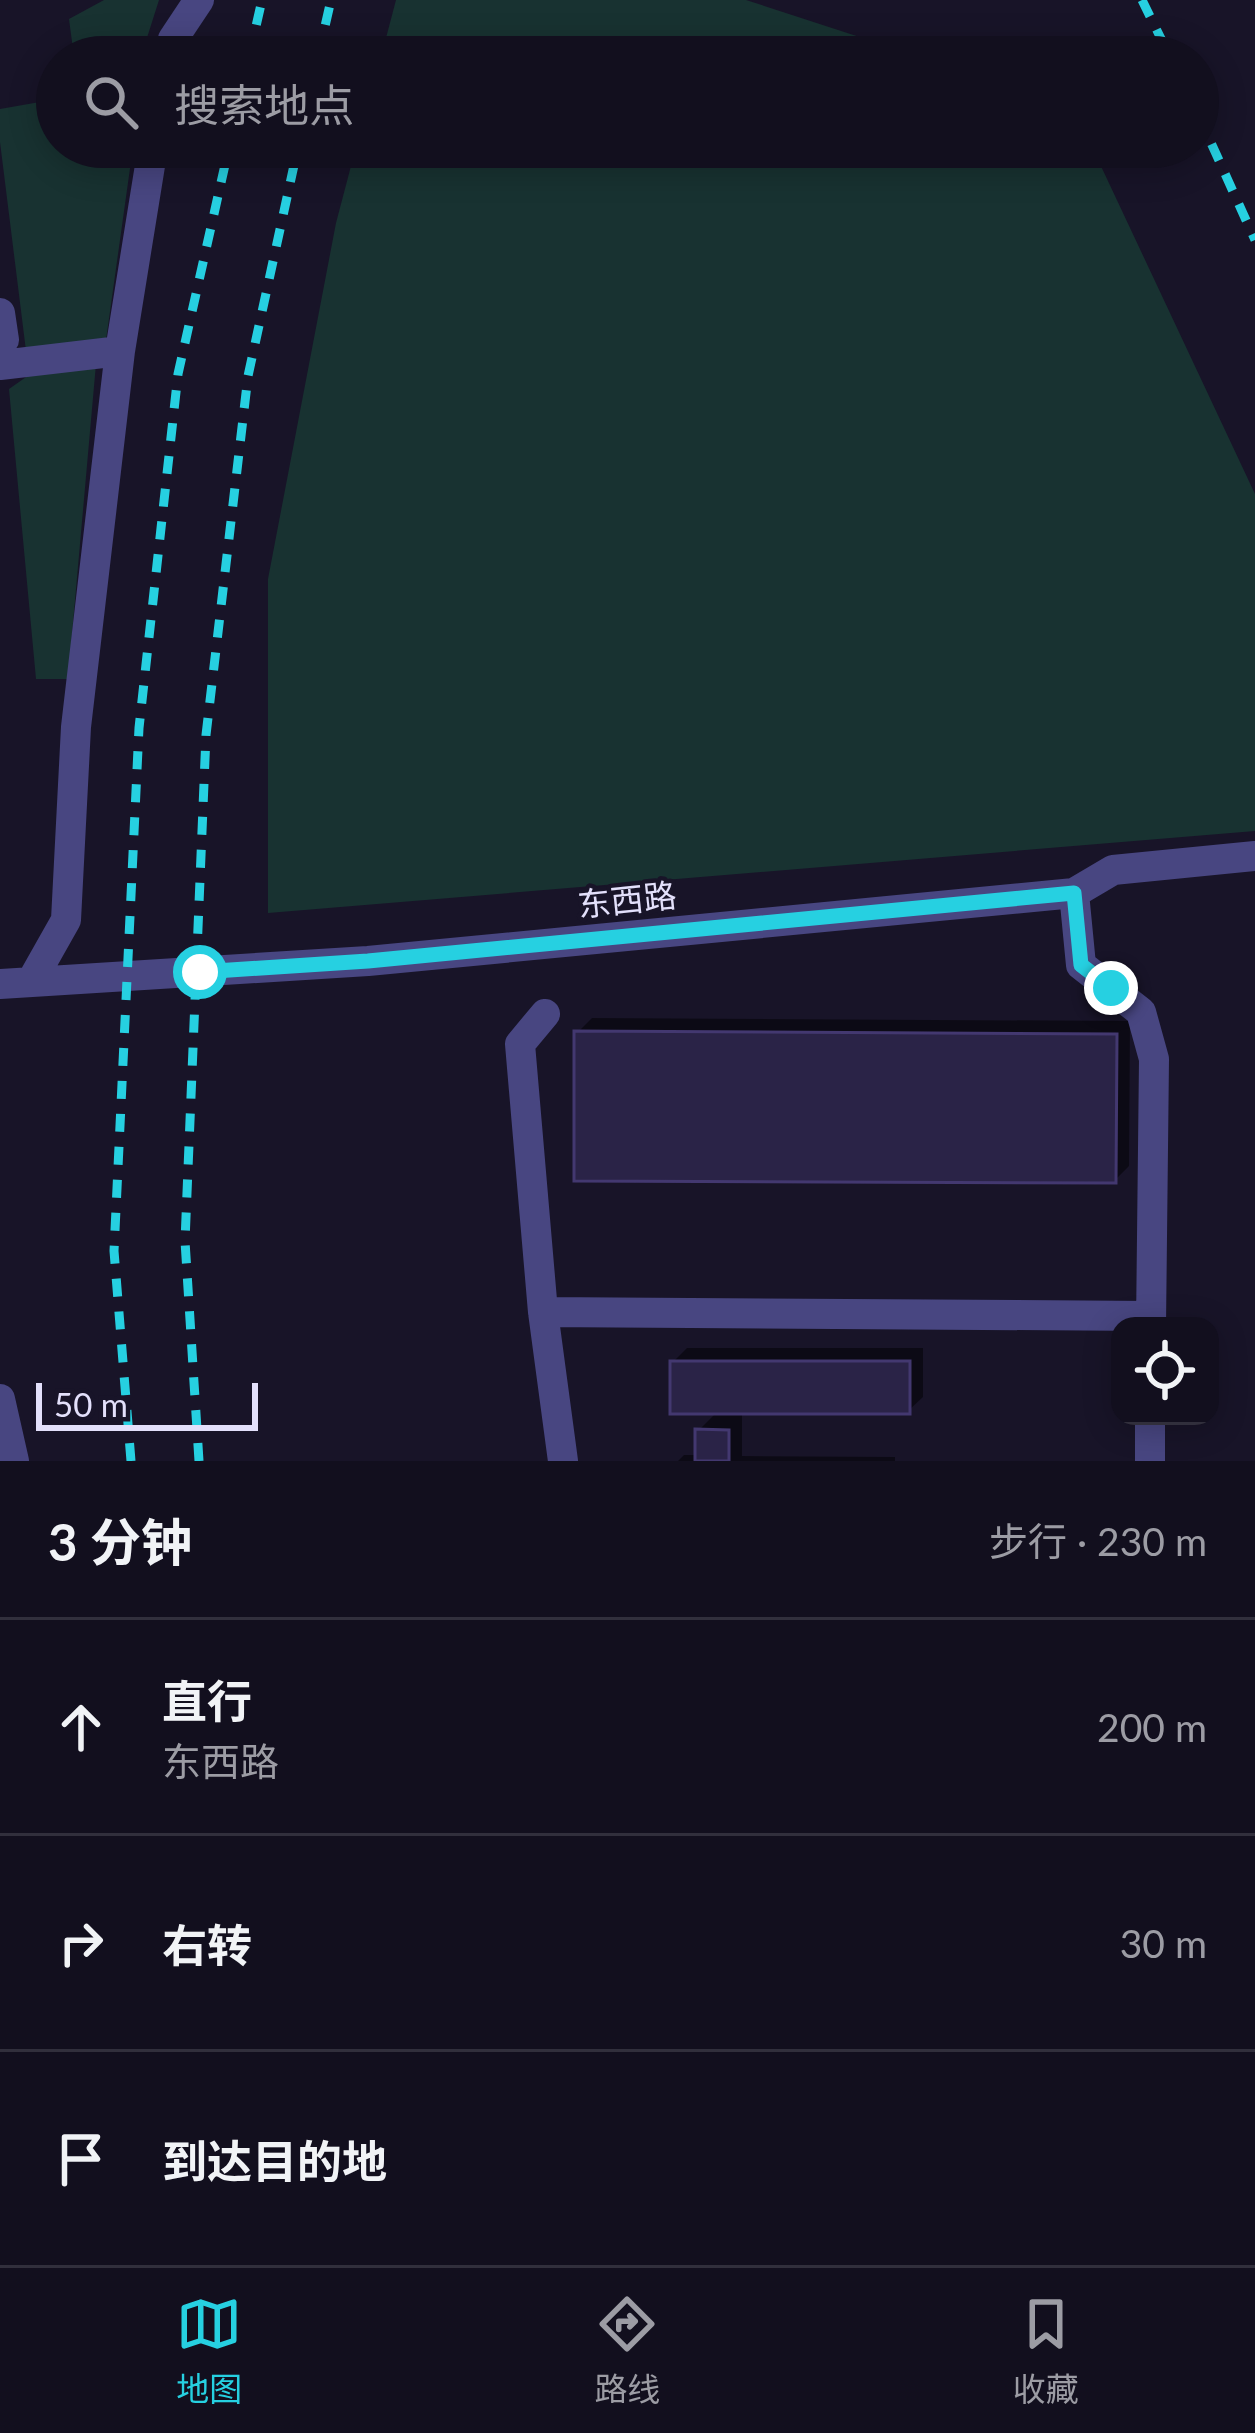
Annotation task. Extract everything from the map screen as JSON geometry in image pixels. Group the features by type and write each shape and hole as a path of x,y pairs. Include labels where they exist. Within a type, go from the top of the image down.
{"street":[{"path":"175,36 199,0"},
{"path":"15,983 66,920 76,727 120,351 150,168"},
{"path":"0,314 4,340 0,345"},
{"path":"0,365 120,351"},
{"name":"东西路","path":"15,983 368,961 1074,893 1113,870 1255,856"},
{"path":"1074,893 1081,965 1142,1012 1154,1059 1151,1317"},
{"path":"545,1014 520,1044 543,1312 563,1461"},
{"path":"543,1312 1111,1320"},
{"path":"0,1400 14,1461"},
{"path":"1150,1425 1150,1461"}],"green space":[{"path":"104,0 159,0 148,36 71,36 69,19"},
{"path":"396,0 746,0 857,36 387,36"},
{"path":"36,103 36,168 130,168 106,340 96,364 68,679 36,679 9,389 29,375 0,109"},
{"path":"350,168 1102,168 1255,494 1255,831 268,913 268,579"}],"building":[{"path":"574,1031 1117,1034 1116,1183 574,1181"},
{"path":"670,1361 910,1361 910,1414 670,1414"},
{"path":"695,1429 729,1430 729,1461 695,1461"}],"railway":[{"path":"254,36 262,0"},
{"path":"323,36 331,0"},
{"path":"1142,0 1160,36"},
{"path":"1219,160 1255,240"},
{"path":"131,1461 114,1251 139,728 178,374 224,168"},
{"path":"199,1461 185,1241 206,735 248,376 293,168"}],"route":[{"path":"200,972 368,961 1074,893 1081,965 1111,988"}]}
